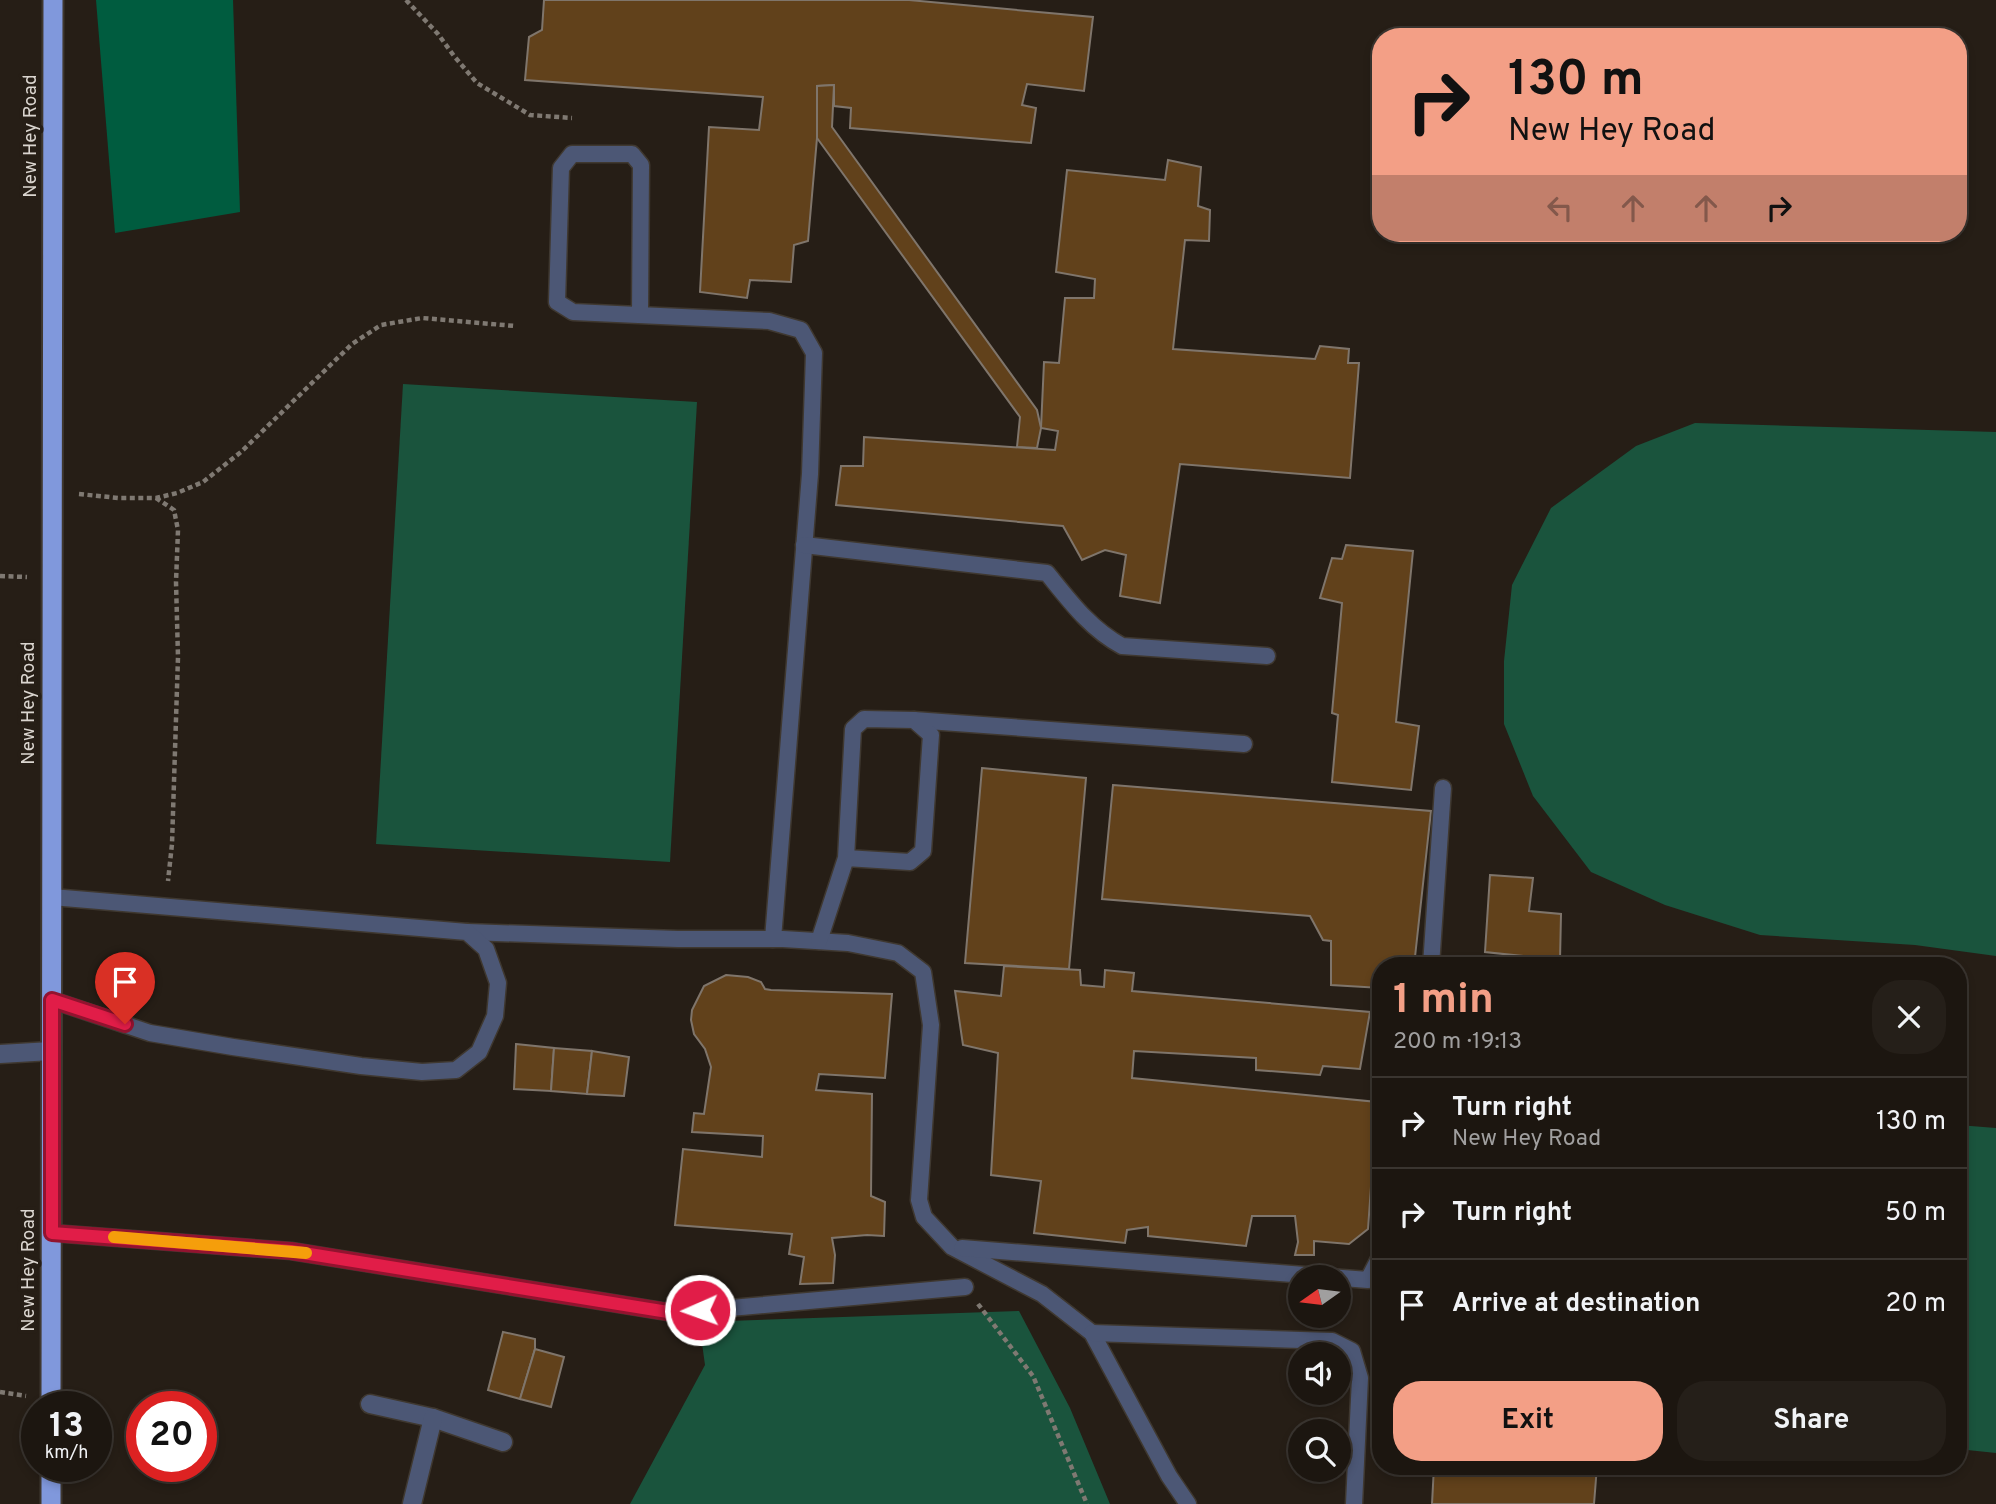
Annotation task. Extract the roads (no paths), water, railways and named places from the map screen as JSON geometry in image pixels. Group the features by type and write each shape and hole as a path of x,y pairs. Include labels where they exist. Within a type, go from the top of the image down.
{"highway":[{"name":"New Hey Road","path":"51,1391 53,0"},
{"path":"51,1482 51,1504"}],"street":[{"path":"0,1054 51,1051"},
{"path":"370,1404 433,1418 502,1442"},
{"path":"412,1504 433,1418"}],"lane":[{"path":"640,315 641,165 632,154 572,154 561,168 557,302 573,312 769,321 801,330 814,354 810,474 773,939"},
{"path":"804,545 1047,573 1079,612 1105,637 1122,646 1267,656"},
{"path":"819,941 846,858 853,729 864,719 914,720 1244,744"},
{"path":"846,858 910,862 923,850 931,735 914,720"},
{"path":"1432,957 1443,788"},
{"path":"52,897 467,932 819,941 848,943 898,953 923,972 931,1025 919,1200 924,1217 952,1247 1042,1294 1091,1333 1169,1476 1188,1504"},
{"path":"52,1000 150,1032 233,1047 361,1066 422,1072 456,1070 479,1052 495,1016 498,983 486,949 467,932"},
{"path":"52,1233 291,1251 674,1313 965,1287"},
{"path":"952,1247 1368,1280 1372,1272"},
{"path":"1091,1333 1332,1341 1352,1351 1360,1378 1354,1504"}]}
